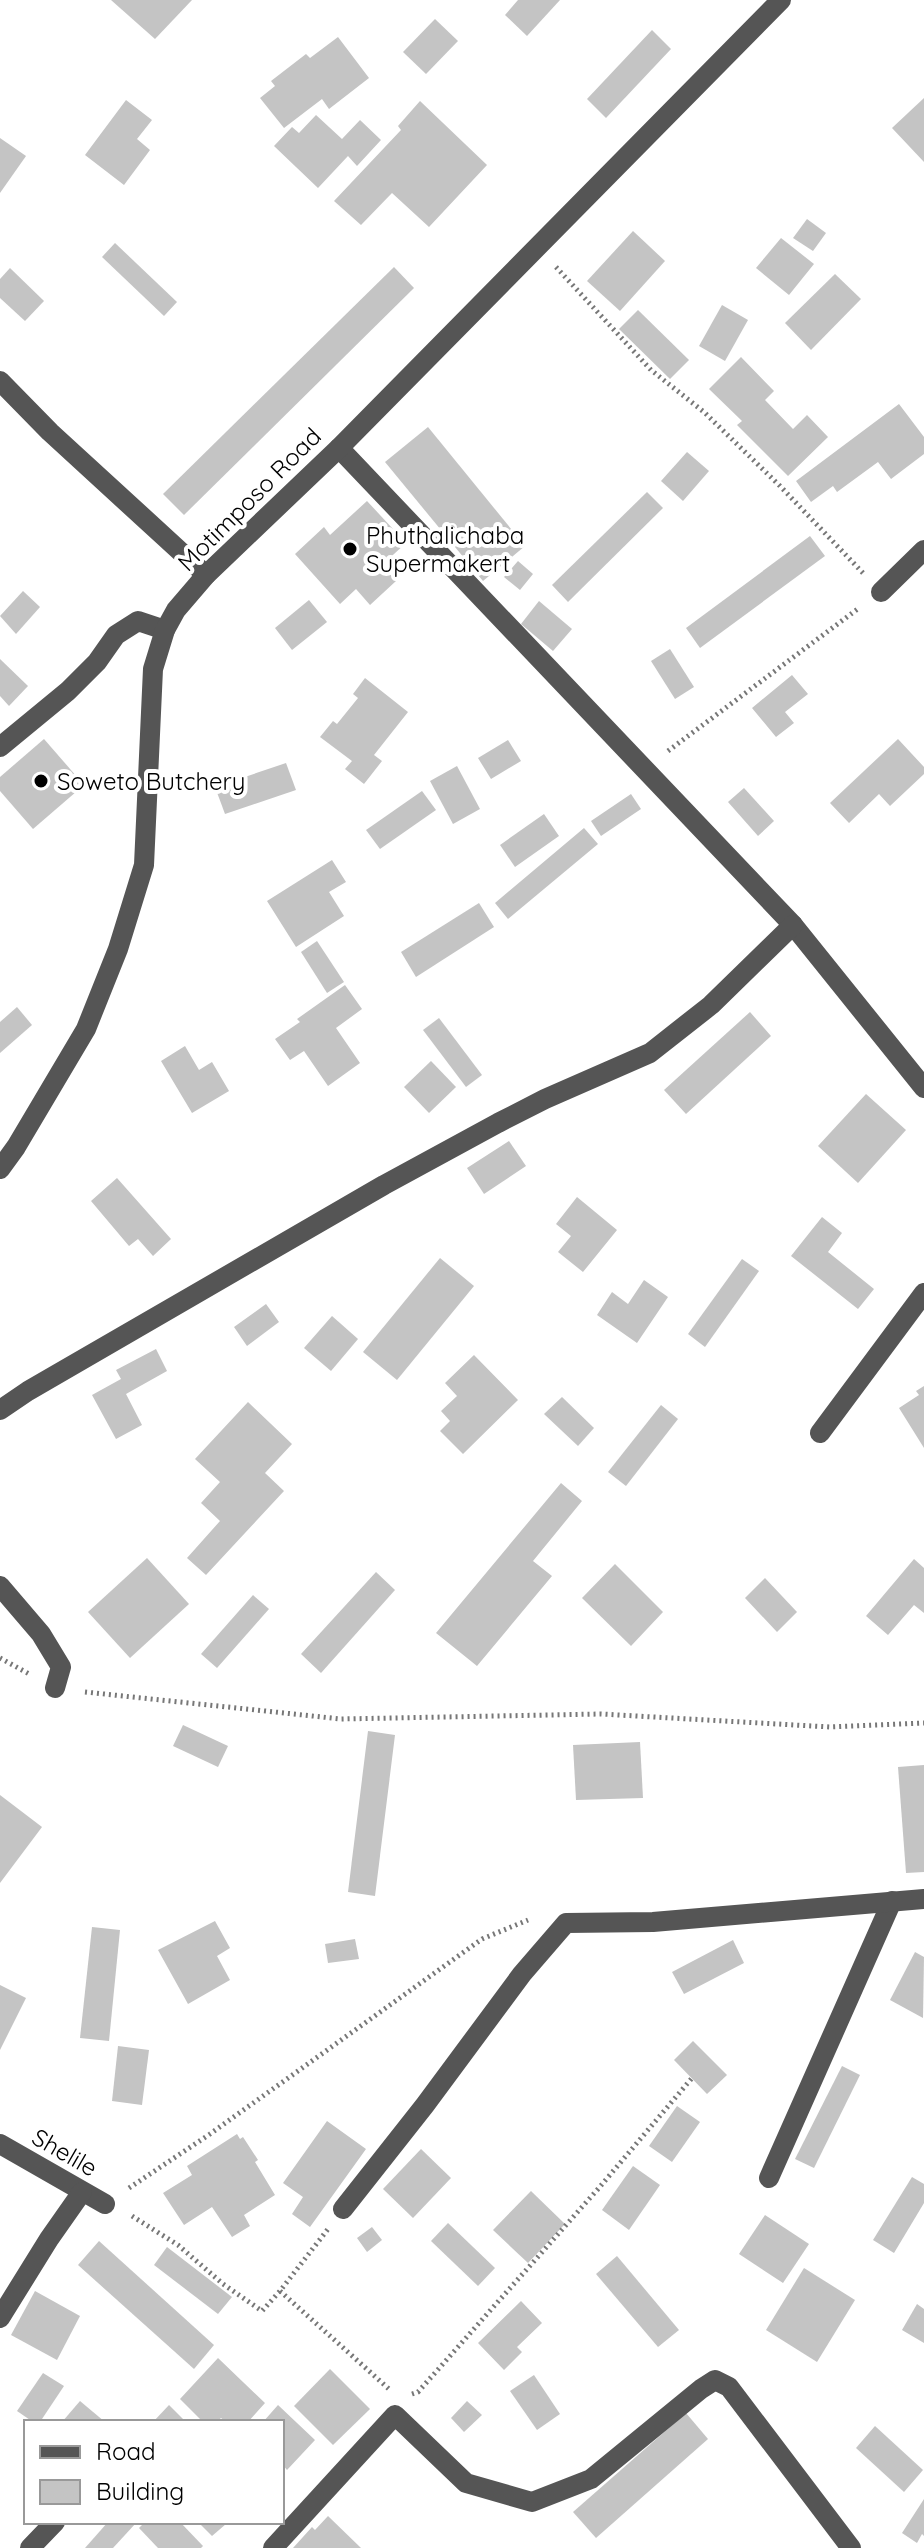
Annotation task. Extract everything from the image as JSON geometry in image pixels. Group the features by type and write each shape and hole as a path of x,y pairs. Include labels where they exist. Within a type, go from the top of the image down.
{"street":[{"name":"Motimposo Road","path":"0,1169 86,1029 118,949 144,865 153,669 165,630 176,610 206,575 339,448 771,3"},
{"path":"0,381 50,432 206,575"},
{"path":"339,448 793,925 924,1088"},
{"path":"881,592 924,550"},
{"path":"0,747 68,691 97,662 116,635 138,621 165,630"},
{"path":"0,1410 384,1185 545,1099 650,1053 711,1005 793,925"},
{"path":"820,1433 924,1293"},
{"path":"0,1586 41,1634 61,1667 55,1688"},
{"path":"343,2209 522,1974 566,1923 653,1922 924,1899"},
{"path":"769,2178 892,1901"},
{"name":"Shelile","path":"0,2144 105,2204"},
{"path":"0,2318 82,2192"},
{"path":"273,2548 398,2407 466,2483 532,2502 591,2479 715,2380 729,2387 851,2548"},
{"path":"30,2548 53,2524"}],"path":[{"path":"537,245 651,370 704,412 881,592 645,768"},
{"path":"0,1658 55,1688 341,1719 601,1714 830,1727 924,1723"},
{"path":"105,2204 210,2134 482,1939 526,1920 566,1923"},
{"path":"280,2291 398,2407 418,2392 692,2078"},
{"path":"105,2204 139,2219 178,2245 223,2284 262,2311 343,2209"}],"building":[{"path":"111,0 192,0 155,39"},
{"path":"518,0 560,0 527,36 505,15"},
{"path":"435,19 458,41 426,74 403,52"},
{"path":"652,30 671,49 606,118 587,99"},
{"path":"338,37 369,78 329,109 322,99 284,128 260,98 275,86 271,81 306,54 310,58"},
{"path":"924,98 924,162 892,128"},
{"path":"126,100 152,120 137,139 150,150 124,185 85,155"},
{"path":"420,101 487,165 429,227 392,193 361,225 334,201 401,130 398,126"},
{"path":"316,115 342,139 360,120 381,140 357,166 348,156 318,188 274,146 292,127 299,133"},
{"path":"0,138 26,156 0,193"},
{"path":"807,219 826,233 813,251 793,238"},
{"path":"633,231 665,261 620,311 587,281"},
{"path":"781,238 814,264 789,295 756,268"},
{"path":"115,243 177,302 164,316 102,257"},
{"path":"394,267 414,288 184,515 163,494"},
{"path":"10,268 44,301 25,321 0,298 0,279"},
{"path":"835,274 861,299 811,350 785,323"},
{"path":"722,305 748,320 725,361 699,346"},
{"path":"638,310 689,360 670,379 619,329"},
{"path":"741,357 774,391 765,400 793,429 807,415 828,437 788,476 737,425 742,421 709,389"},
{"path":"899,404 924,437 924,454 891,479 878,462 837,492 833,486 811,502 796,481"},
{"path":"428,427 525,546 483,581 385,462"},
{"path":"687,452 709,471 683,501 661,481"},
{"path":"647,492 663,508 568,602 552,585"},
{"name":"Phuthalichaba Supermakert","path":"367,501 406,543 382,565 396,581 370,605 356,589 340,604 295,554 324,527 330,535"},
{"path":"810,536 825,556 700,648 686,628"},
{"path":"518,561 533,574 520,590 504,577"},
{"path":"23,591 40,607 16,634 0,616"},
{"path":"309,600 327,622 292,650 275,628"},
{"path":"539,601 572,629 553,651 521,624"},
{"path":"670,649 694,687 675,699 651,661"},
{"path":"0,659 28,686 9,706 0,696"},
{"path":"792,675 808,694 785,712 794,723 776,737 752,708"},
{"path":"365,678 408,712 374,755 382,761 364,784 345,769 352,761 320,737 333,721 337,724 358,698 353,694"},
{"name":"Soweto Butchery","path":"44,739 84,785 33,829 0,791 0,777"},
{"path":"898,739 924,767 924,774 890,806 879,794 849,823 830,803"},
{"path":"508,740 521,761 491,779 478,758"},
{"path":"286,763 296,790 225,814 215,787"},
{"path":"457,766 480,809 453,824 430,781"},
{"path":"744,788 774,821 758,836 728,802"},
{"path":"422,791 436,810 380,849 366,830"},
{"path":"631,794 641,809 601,836 591,821"},
{"path":"544,814 559,836 515,867 500,845"},
{"path":"584,828 598,844 508,919 495,903"},
{"path":"332,860 346,882 329,892 344,916 296,947 267,901"},
{"path":"479,903 494,927 416,977 401,952"},
{"path":"317,941 344,982 327,993 301,952"},
{"path":"345,985 362,1009 336,1028 360,1063 328,1086 304,1051 290,1060 275,1039"},
{"path":"17,1007 32,1025 0,1053 0,1022"},
{"path":"750,1012 771,1036 686,1114 664,1090"},
{"path":"439,1018 482,1075 466,1087 423,1030"},
{"path":"185,1046 199,1070 212,1062 229,1091 192,1113 161,1061"},
{"path":"431,1061 456,1087 429,1113 404,1087"},
{"path":"866,1094 906,1130 858,1183 818,1146"},
{"path":"509,1141 526,1166 484,1194 467,1168"},
{"path":"117,1178 171,1239 153,1256 138,1239 129,1246 91,1201"},
{"path":"577,1197 617,1230 583,1272 558,1252 571,1236 556,1224"},
{"path":"822,1217 842,1233 828,1252 874,1289 858,1309 791,1256"},
{"path":"440,1258 474,1286 397,1380 363,1352"},
{"path":"742,1259 759,1271 705,1347 688,1334"},
{"path":"644,1280 668,1297 637,1343 597,1315 612,1292 628,1304"},
{"path":"266,1304 279,1322 247,1346 234,1327"},
{"path":"332,1316 358,1339 331,1371 304,1348"},
{"path":"156,1349 167,1371 126,1394 142,1425 116,1439 92,1395 121,1379 116,1370"},
{"path":"474,1355 518,1400 463,1454 440,1431 450,1421 441,1411 457,1396 445,1383"},
{"path":"924,1386 924,1448 899,1408 919,1395 916,1391"},
{"path":"562,1397 594,1428 578,1446 544,1414"},
{"path":"248,1402 292,1444 265,1473 284,1491 206,1575 187,1558 220,1521 201,1503 220,1482 195,1459"},
{"path":"661,1405 678,1419 626,1486 608,1472"},
{"path":"561,1483 582,1501 533,1561 552,1576 477,1666 436,1633"},
{"path":"147,1558 189,1604 130,1658 88,1612"},
{"path":"914,1559 924,1568 924,1613 914,1605 888,1635 866,1616"},
{"path":"615,1564 663,1612 631,1646 582,1598"},
{"path":"376,1572 395,1590 321,1673 301,1654"},
{"path":"765,1578 797,1612 777,1632 745,1598"},
{"path":"253,1595 269,1609 217,1668 201,1654"},
{"path":"183,1725 228,1746 218,1767 173,1746"},
{"path":"368,1731 395,1735 375,1896 348,1892"},
{"path":"640,1742 643,1798 576,1800 573,1745"},
{"path":"924,1765 924,1872 906,1873 898,1767"},
{"path":"0,1795 42,1827 0,1883"},
{"path":"215,1921 230,1948 217,1956 230,1980 188,2004 158,1950"},
{"path":"92,1927 120,1930 109,2041 80,2038"},
{"path":"355,1939 359,1959 328,1963 325,1944"},
{"path":"733,1940 744,1963 684,1994 672,1972"},
{"path":"915,1952 924,1957 923,2018 890,2000"},
{"path":"0,1985 26,1998 0,2050"},
{"path":"693,2041 727,2075 707,2094 674,2060"},
{"path":"118,2046 149,2050 142,2105 112,2101"},
{"path":"842,2066 860,2075 814,2168 795,2159"},
{"path":"677,2106 700,2122 672,2162 649,2146"},
{"path":"327,2121 366,2149 310,2227 292,2214 303,2197 283,2183"},
{"path":"237,2134 240,2139 243,2137 258,2160 255,2162 275,2195 244,2215 250,2226 232,2237 212,2207 184,2225 163,2193 192,2175 187,2166"},
{"path":"421,2149 451,2178 413,2218 383,2189"},
{"path":"633,2166 660,2185 629,2230 602,2210"},
{"path":"912,2177 924,2184 924,2203 894,2253 873,2240"},
{"path":"531,2191 565,2224 528,2263 493,2230"},
{"path":"765,2215 809,2244 783,2283 739,2254"},
{"path":"448,2223 495,2268 478,2286 431,2241"},
{"path":"372,2227 382,2240 367,2252 357,2238"},
{"path":"99,2241 214,2345 194,2369 78,2265"},
{"path":"167,2247 232,2297 218,2314 154,2265"},
{"path":"617,2256 679,2330 658,2347 596,2274"},
{"path":"804,2268 855,2300 817,2362 766,2330"},
{"path":"35,2291 80,2316 57,2360 11,2335"},
{"path":"521,2301 542,2323 517,2347 522,2352 504,2370 478,2343"},
{"path":"917,2304 924,2309 924,2343 902,2330"},
{"path":"218,2358 265,2403 250,2420 201,2420 180,2399"},
{"path":"330,2369 370,2409 333,2445 294,2406"},
{"path":"43,2373 64,2386 41,2420 30,2420 17,2411"},
{"path":"534,2375 560,2414 537,2430 510,2391"},
{"path":"80,2401 103,2420 64,2420"},
{"path":"467,2401 482,2415 464,2432 451,2418"},
{"path":"169,2405 183,2419 182,2420 155,2420"},
{"path":"278,2405 315,2440 287,2470 284,2466 284,2420 265,2420"},
{"path":"686,2413 708,2439 596,2538 573,2512"},
{"path":"875,2426 923,2470 904,2492 856,2448"},
{"path":"924,2499 924,2536 922,2534 917,2543 902,2533"},
{"path":"328,2516 361,2548 293,2548 312,2527 315,2530"},
{"path":"106,2524 135,2524 113,2548 85,2548"},
{"path":"143,2524 182,2524 203,2546 158,2548 139,2528"},
{"path":"200,2524 226,2524 212,2536"}],"place":[{"name":"Phuthalichaba Supermakert","path":"350,549"},
{"name":"Soweto Butchery","path":"41,781"}]}
